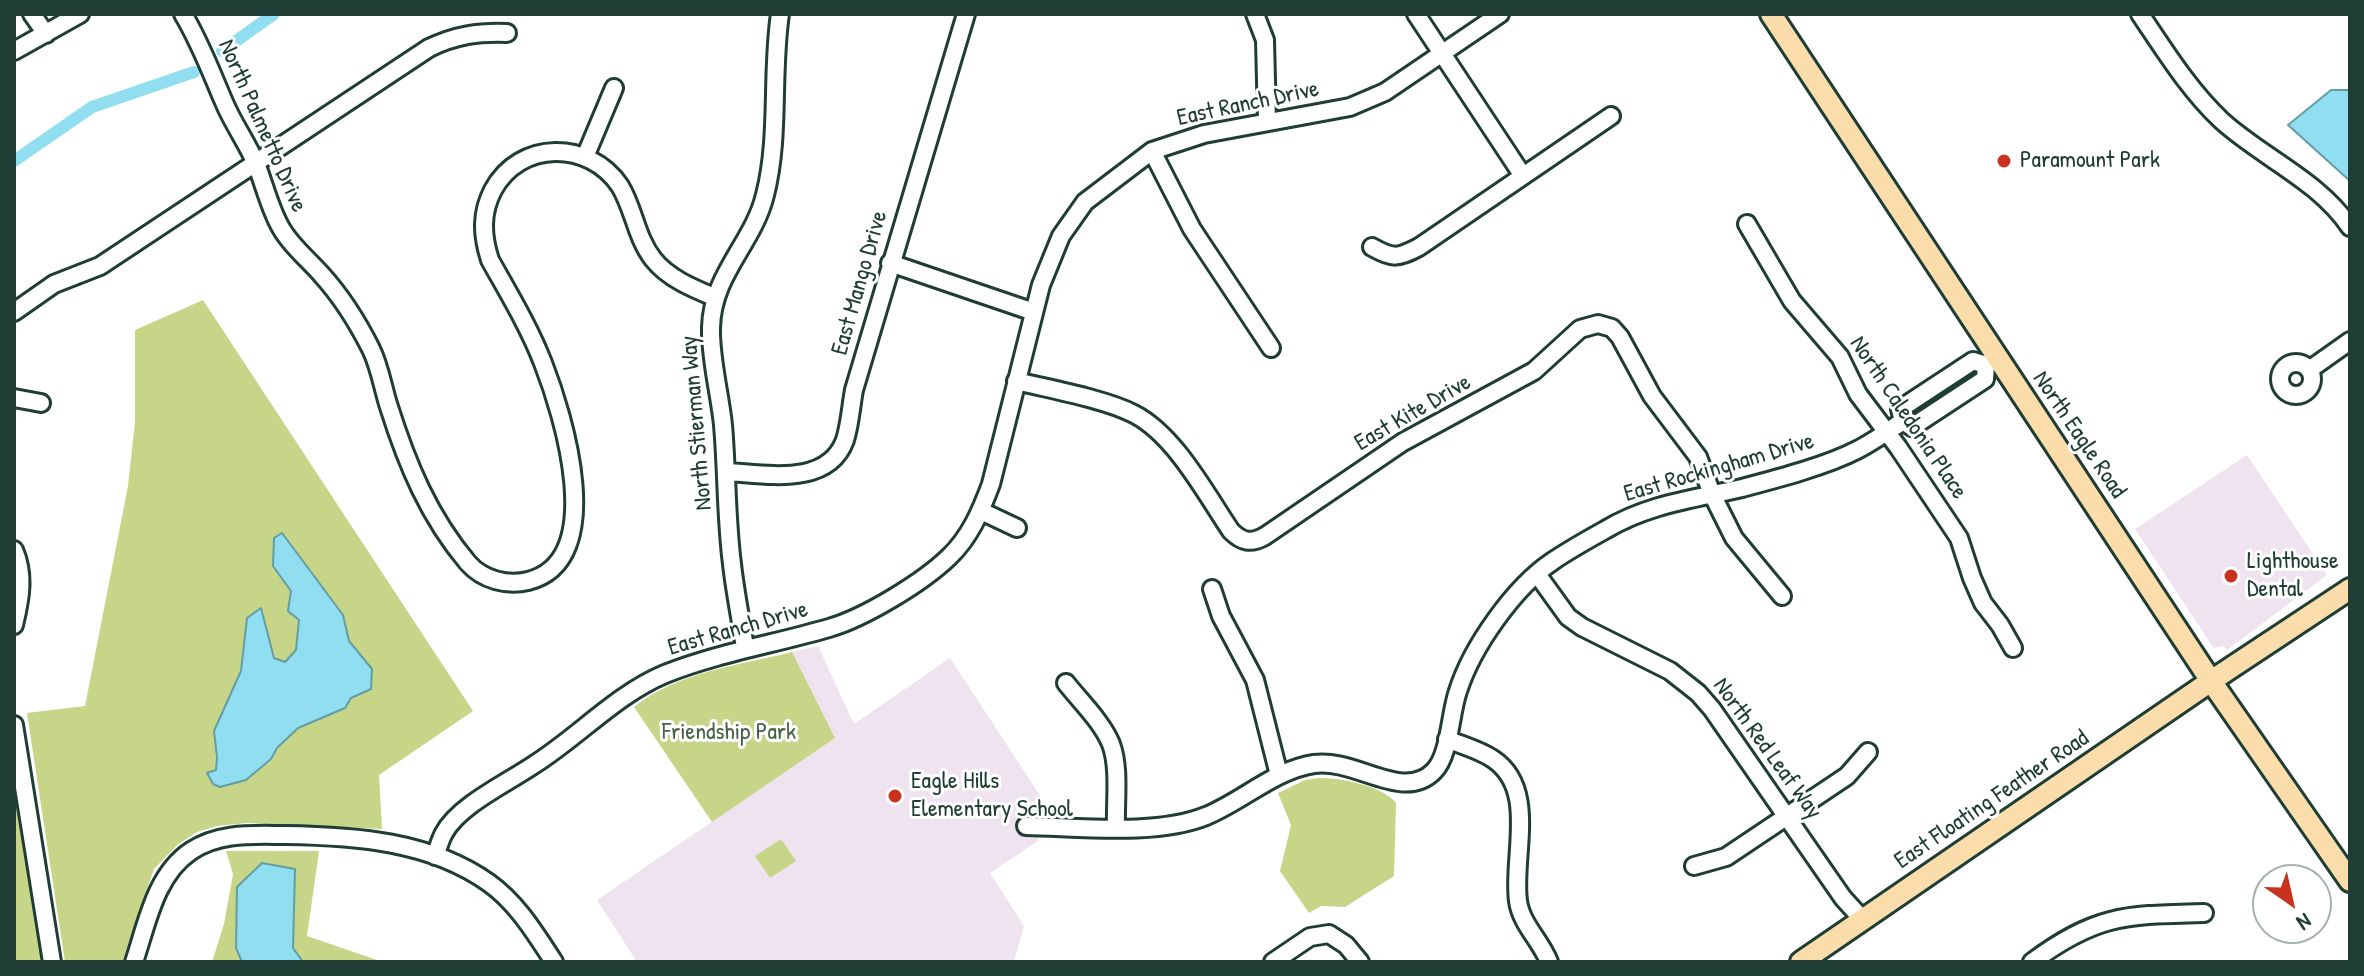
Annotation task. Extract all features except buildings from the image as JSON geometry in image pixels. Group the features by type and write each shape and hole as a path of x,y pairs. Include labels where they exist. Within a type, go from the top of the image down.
{"main road":[{"name":"North Eagle Road","path":"1771,14 1992,362 2350,881"},
{"name":"East Floating Feather Road","path":"1801,962 2350,589"}],"street":[{"path":"32,14 46,34"},
{"path":"14,51 80,14"},
{"name":"North Palmetto Drive","path":"183,14 256,164 282,230 340,296 373,352 411,472 432,511 471,567 485,578 513,583 543,575 560,560 571,540 574,515 572,477 558,405 542,361 490,260 483,227 486,204 498,181 519,162 539,152 560,151 585,157"},
{"name":"North Stierman Way","path":"745,648 732,562 727,472 710,330 714,297 731,261 751,231 765,197 773,150 775,47 780,14"},
{"name":"East Mango Drive","path":"727,472 808,473 824,466 844,442 854,390 890,263 966,14"},
{"path":"1255,14 1265,40 1267,122"},
{"path":"1416,14 1523,176"},
{"name":"East Ranch Drive","path":"435,856 444,834 459,814 543,760 623,698 662,676 745,648 831,628 878,606 949,557 981,511 991,484 1041,285 1061,236 1085,202 1152,151 1204,134 1350,107 1385,92 1500,14"},
{"path":"2140,14 2200,99 2225,123 2321,195 2350,227"},
{"path":"14,312 54,284 100,266 429,48 452,37 480,32 507,33"},
{"path":"614,88 585,157 607,171 619,185 641,239 653,259 687,286 714,297"},
{"path":"1372,247 1386,255 1400,256 1419,247 1611,116"},
{"path":"1152,151 1192,229 1271,348"},
{"name":"North Caledonia Place","path":"1747,224 1792,301 1840,357 1858,394 1887,431 1959,538 1983,603 2013,648"},
{"path":"890,263 1034,312"},
{"name":"East Kite Drive","path":"1016,381 1124,409 1149,423 1186,465 1231,531 1245,541 1253,541 1265,536 1403,442 1523,378 1586,326 1604,325 1620,337 1652,396 1698,457 1712,494"},
{"path":"2309,370 2350,341"},
{"name":"East Rockingham Drive","path":"1026,826 1151,829 1187,823 1220,809 1279,775 1318,763 1343,765 1402,784 1418,782 1435,770 1443,757 1458,688 1478,648 1518,593 1552,561 1629,515 1746,487 1857,450 1903,421 1900,409 1973,361 1992,362"},
{"path":"14,398 41,403"},
{"path":"1712,494 1734,538 1782,596"},
{"path":"981,511 1017,528"},
{"path":"14,550 19,562 21,592 14,625"},
{"name":"North Red Leaf Way","path":"1537,574 1568,617 1670,671 1698,693 1843,898 1863,920"},
{"path":"1212,589 1221,616 1255,680 1279,775"},
{"path":"1066,683 1102,729 1111,746 1116,827"},
{"path":"14,725 52,962"},
{"path":"1447,739 1492,758 1515,785 1519,804 1518,901 1549,962"},
{"path":"1694,866 1726,857 1847,776 1868,752"},
{"path":"134,962 158,892 170,870 190,852 210,841 238,835 365,838 435,856 489,883 512,903 554,962"},
{"path":"2032,962 2080,930 2108,920 2143,914 2204,913"},
{"path":"1273,962 1310,937 1329,934 1346,945 1360,962"}],"shaded area":[{"path":"2247,455 2327,575 2227,650 2223,646 2214,648 2135,529"},
{"name":"Eagle Hills Elementary School","path":"818,646 854,724 950,658 1047,806 1038,841 990,873 1024,926 1014,962 637,962 597,900 835,738 792,652"}],"green space":[{"path":"203,300 473,711 379,775 382,829 246,823 197,832 177,845 154,869 122,962 65,962 27,713 85,706 128,486 135,422 135,330"},
{"name":"Friendship Park","path":"792,652 835,738 712,822 634,707 651,695 689,678"},
{"path":"14,774 41,958 41,962 14,962"},
{"path":"1305,780 1350,781 1372,788 1396,803 1394,876 1345,907 1321,906 1309,913 1280,871 1291,825 1278,793"},
{"path":"781,839 796,861 770,878 755,856"},
{"path":"226,851 319,851 307,936 383,962 212,962 224,924 233,874"}],"water":[{"path":"2331,90 2350,90 2350,181 2288,125"},
{"path":"282,533 343,615 349,641 372,669 371,689 351,698 345,708 298,728 277,748 271,759 246,780 220,787 213,784 207,773 216,770 214,731 241,671 247,618 261,608 274,658 285,662 296,650 299,620 288,611 291,591 273,566 274,538"},
{"path":"262,863 295,869 293,948 303,962 242,962 236,948 237,887"}],"waterway":[{"path":"222,51 274,14"},
{"path":"14,161 92,107 194,72"}],"place":[{"name":"Paramount Park","path":"2004,161"},
{"name":"Lighthouse Dental","path":"2231,576"},
{"name":"Eagle Hills Elementary School","path":"895,796"}]}
